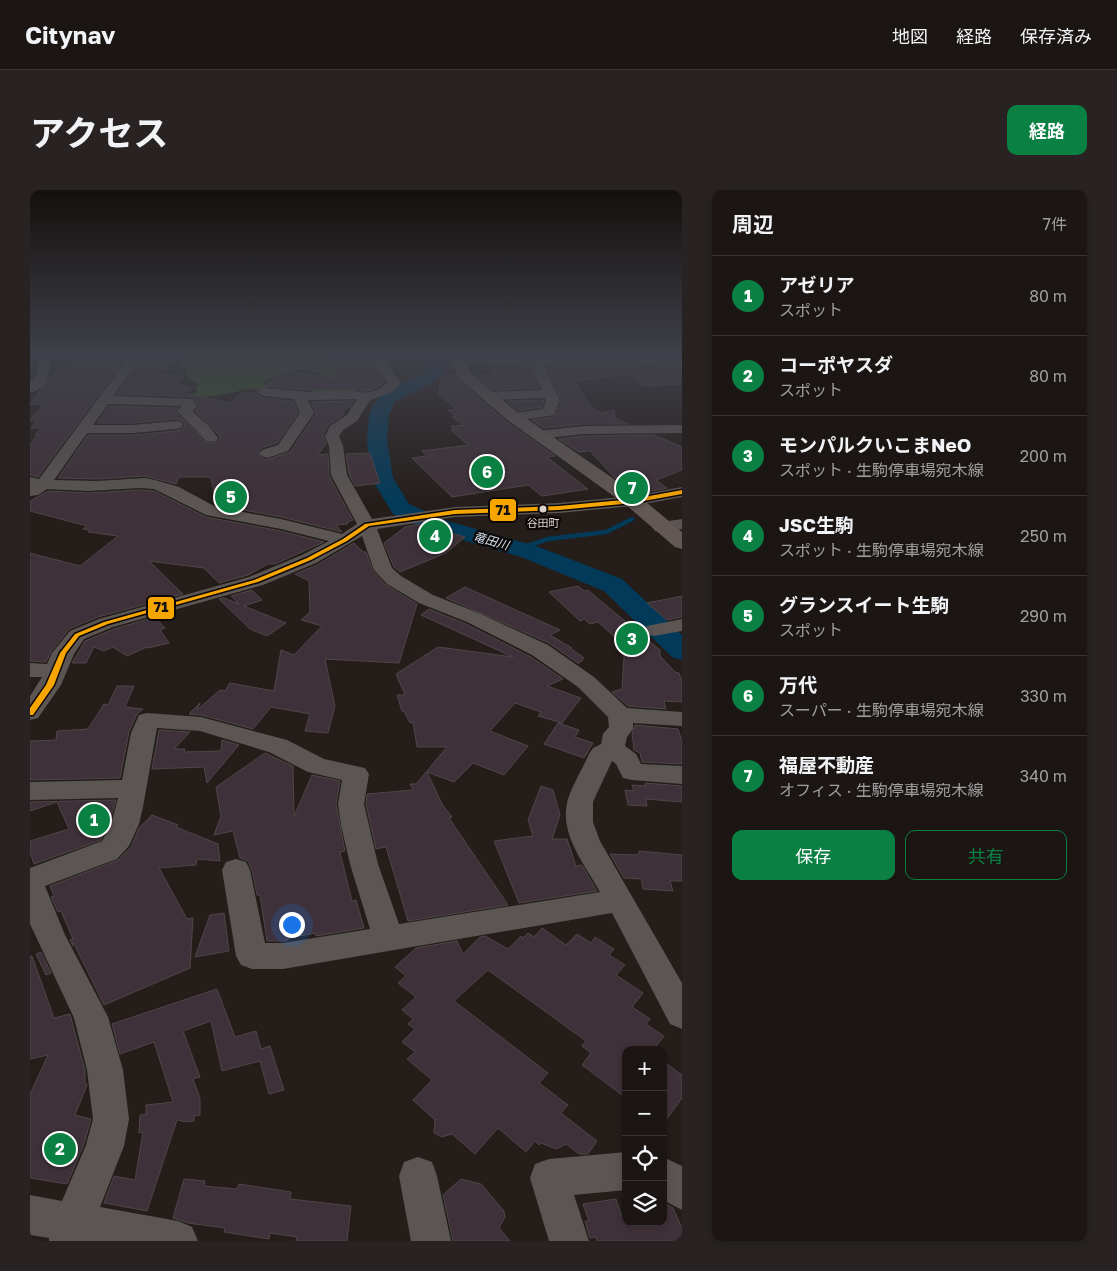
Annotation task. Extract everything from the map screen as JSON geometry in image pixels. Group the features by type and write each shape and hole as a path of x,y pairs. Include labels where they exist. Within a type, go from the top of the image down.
{"main road":[{"path":"500,406 632,501 682,543"}],"street":[{"path":"34,487 84,429 100,406"},
{"path":"190,406 184,411 211,438"},
{"path":"267,453 283,448 305,417 307,413 304,406"},
{"path":"359,406 352,418 333,431 332,436 336,446 339,475 367,525 383,570 394,580 426,599 474,618 540,650 586,682 620,715 682,718"},
{"path":"514,417 549,412 551,406"},
{"path":"84,429 133,429 176,425"},
{"path":"538,435 582,430 682,429"},
{"path":"34,487 145,483 174,490 201,508 281,524 345,540"},
{"path":"30,713 50,685 63,654 77,635 106,623 256,581 309,559 345,540 367,525 455,512 559,508 632,501 682,492"},
{"path":"661,527 682,524"},
{"path":"30,670 55,671"},
{"path":"620,715 621,729 615,734 612,748 602,754 580,802 579,822 586,842 682,1014"},
{"path":"30,880 111,849 121,838 133,789 142,735 147,720 201,724 278,746 317,766 356,774 351,804 355,825 364,864 389,939"},
{"path":"612,748 627,760 632,772 682,775"},
{"path":"30,791 133,789"},
{"path":"236,870 252,956 283,956 620,900"},
{"path":"30,886 50,936 91,1017 105,1070 111,1119 105,1146 71,1231"},
{"path":"569,1241 549,1178 622,1171"},
{"path":"418,1176 431,1241"},
{"path":"667,1179 682,1190"},
{"path":"30,1215 71,1231 178,1241"}],"building":[{"path":"42,406 91,406 38,477 30,475 30,444 41,428 31,428 37,420 30,420"},
{"path":"109,406 178,408 176,412 205,442 218,442 220,437 195,411 199,406 295,406 298,413 277,443 261,448 258,452 266,460 290,452 316,414 313,406 350,406 346,408 342,416 328,425 323,435 326,443 318,455 328,454 329,476 353,520 347,522 348,524 336,525 342,532 281,517 217,505 211,478 208,477 179,477 176,484 145,476 97,479 58,478 88,435 133,435 176,431 181,430 185,426 183,421 176,419 133,423 97,423"},
{"path":"453,406 488,406 504,420 555,456 547,457 588,489 542,496 528,485 452,497 412,458 427,456 422,451 468,445 451,430 454,430 451,426 464,425 452,417 456,417 448,410 456,409"},
{"path":"513,406 542,406 542,407 518,411"},
{"path":"560,406 591,406 601,413 614,410 615,418 628,424 583,424 544,428 532,420 554,417"},
{"path":"654,435 682,447 682,470 656,480 667,488 645,492 632,489 615,478 590,451 579,452 559,439 583,436"},
{"path":"370,453 380,483 355,486 349,474 346,454"},
{"path":"48,491 88,493 154,491 206,517 281,531 324,542 275,564 268,564 248,575 219,583 204,568 149,561 183,594 98,617 69,629 51,652 46,662 30,661 30,553 80,566 118,536 88,532 90,530 83,529 87,526 30,511 30,501"},
{"path":"419,524 465,537 446,553 400,572 394,567 384,543 405,527"},
{"path":"354,543 363,552 366,552 373,571 386,585 417,604 399,663 325,659 335,706 328,733 305,731 310,714 271,707 253,729 201,715 189,714 200,703 197,710 220,690 225,691 230,683 274,691 281,650 294,655 322,626 301,620 310,612 309,581 295,574 317,565"},
{"path":"578,586 584,591 588,590 660,650 660,656 675,672 679,673 682,681 682,702 664,701 666,709 628,706 612,692 622,689 625,640 620,642 598,622 590,624 584,619 580,621 549,592"},
{"path":"465,587 560,630 550,635 572,648 570,648 584,658 583,660 579,664 549,643 446,598"},
{"path":"252,590 262,600 244,606 286,623 267,636 250,629 219,599 224,598 239,604 231,596"},
{"path":"682,596 682,617 667,620 647,603"},
{"path":"429,609 466,624 531,657 563,679 547,686 581,698 562,723 538,716 541,712 515,703 490,731 528,746 504,775 473,763 454,782 427,772 442,804 452,817 449,818 508,905 408,921 386,847 376,849 366,804 367,794 413,790 410,784 416,784 447,747 417,747 413,722 410,723 404,711 402,711 397,695 405,695 396,674 438,647 513,657 421,615"},
{"path":"155,617 165,628 160,630 169,643 147,647 127,656 113,647 104,651 94,647 86,663 72,663 85,641 114,629"},
{"path":"117,686 134,686 125,707 143,709 137,714 129,732 120,778 30,780 30,741 56,740 57,731 88,729 104,704 108,705"},
{"path":"558,723 579,730 575,737 593,743 584,758 544,744"},
{"path":"635,725 678,729 682,741 682,764 642,762 640,753 634,750 632,734"},
{"path":"159,730 190,732 174,749 185,749 184,752 221,751 222,740 239,745 207,783 204,767 152,769"},
{"path":"265,753 293,766 294,816 312,775 340,781 336,804 345,851 340,852 352,901 356,900 364,928 316,936 315,933 288,938 288,940 283,941 267,941 260,895 257,895 252,870 248,861 240,858 233,831 214,835 221,816 216,787"},
{"path":"645,783 682,786 682,802 646,799 647,806 628,805 625,790 634,791 632,785 646,786"},
{"path":"541,786 553,790 560,815 552,839 567,839 576,866 582,865 597,891 519,903 494,841 533,836 528,820"},
{"path":"116,800 109,823 101,840 34,864 30,852 30,841 69,829 57,802 30,811 30,802"},
{"path":"152,815 218,844 220,861 197,859 196,865 159,868 187,919 193,918 190,968 104,1005 73,942 73,946 70,940 73,939 61,911 58,912 51,897 54,896 50,886 118,860 131,847 139,828"},
{"path":"639,851 682,855 682,881 670,881 673,891 643,889 641,879 624,878 610,854 638,855"},
{"path":"224,913 229,951 195,957 210,915"},
{"path":"542,928 566,945 577,934 591,943 595,937 614,949 609,955 625,965 616,975 643,993 632,1007 650,1019 646,1024 664,1036 656,1046 622,1046 622,1095 582,1065 591,1053 582,1046 586,1041 488,970 454,1001 548,1073 539,1083 568,1105 561,1113 597,1141 588,1154 579,1154 566,1144 556,1149 541,1143 539,1145 535,1141 526,1152 498,1128 475,1154 452,1134 442,1137 434,1133 435,1120 413,1100 432,1080 407,1059 415,1052 402,1042 415,1029 408,1024 413,1019 402,1010 416,997 398,983 406,976 395,967 416,948 457,941 463,954 480,937 485,936 508,949 521,936 523,938 528,933 534,937"},
{"path":"41,952 51,973 46,975 36,954"},
{"path":"30,956 32,956 54,1018 70,1014 85,1070 85,1082 87,1085 75,1115 91,1119 84,1144 67,1184 30,1178 30,1094 48,1055 30,1059"},
{"path":"217,989 235,1037 256,1031 261,1049 270,1046 284,1090 269,1094 260,1061 222,1071 211,1021 183,1031 200,1077 193,1079 200,1098 200,1115 194,1116 194,1121 177,1120 147,1211 104,1203 114,1176 135,1180 143,1132 139,1133 140,1115 146,1114 146,1105 173,1102 154,1042 120,1054 112,1024"},
{"path":"667,1064 682,1075 682,1098 667,1119"},
{"path":"184,1179 205,1181 204,1186 237,1189 239,1184 291,1192 290,1199 351,1206 347,1241 296,1241 297,1237 270,1233 269,1239 224,1232 225,1228 188,1223 173,1218"},
{"path":"461,1179 481,1184 504,1211 505,1217 499,1228 510,1241 453,1241 443,1195"},
{"path":"616,1199 622,1217 622,1226 667,1226 667,1204 673,1208 682,1228 682,1241 597,1241 596,1237 590,1238 585,1221 589,1221 583,1204"}],"waterway":[{"name":"竜田川","path":"382,406 379,415 377,440 382,478 401,509 436,525 530,552 613,585 682,651"},
{"path":"518,549 548,539 606,532 632,519"}],"transit line":[{"name":"71","path":"30,713 50,685 63,653 77,635 106,623 256,581 309,559 345,540 367,525 455,512 559,508 633,501 682,492"}],"place":[{"name":"万代","path":"487,472"},
{"name":"福屋不動産","path":"632,488"},
{"name":"グランスイート生駒","path":"231,497"},
{"name":"谷田町","path":"543,509"},
{"name":"JSC生駒","path":"435,536"},
{"name":"モンパルクいこまNeO","path":"632,639"},
{"name":"アゼリア","path":"94,820"},
{"name":"コーポヤスダ","path":"60,1149"}]}
